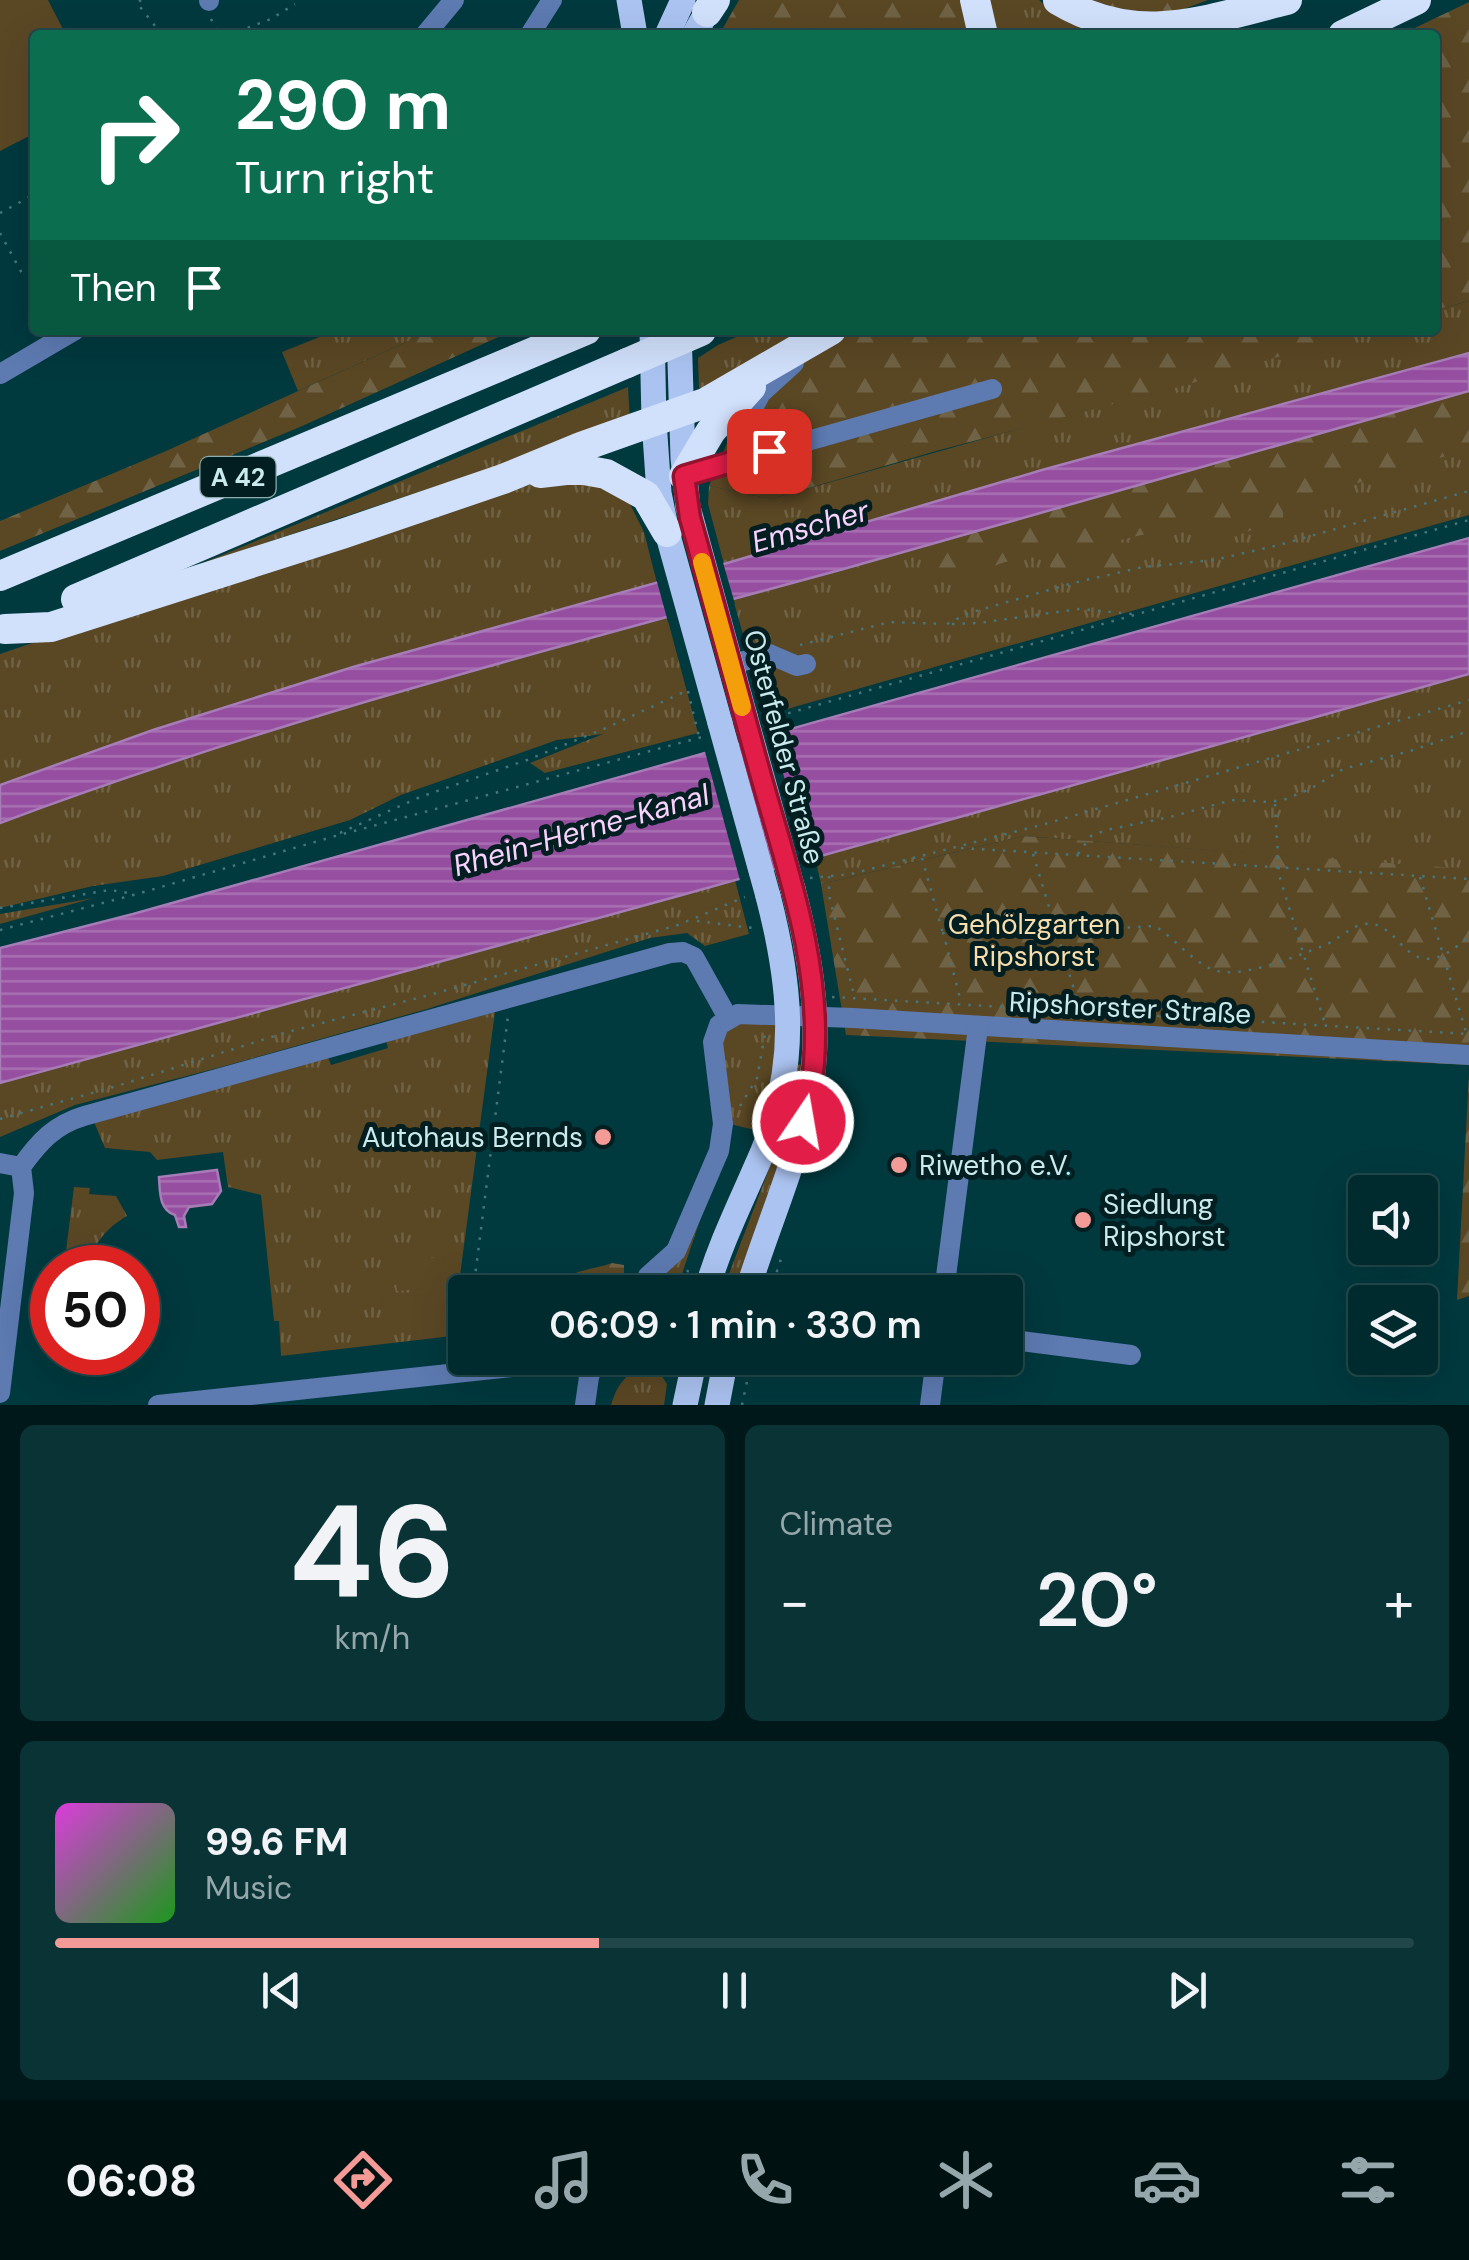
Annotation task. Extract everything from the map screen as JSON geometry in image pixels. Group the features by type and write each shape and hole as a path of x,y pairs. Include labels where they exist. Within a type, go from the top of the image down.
{"highway":[{"path":"975,0 983,30"},
{"path":"1058,0 1111,22 1152,28 1188,25 1287,0"},
{"path":"1242,30 1304,0"},
{"path":"1353,30 1416,0"},
{"name":"A 42","path":"0,576 574,335"},
{"name":"A 42","path":"3,630 691,335"},
{"path":"3,630 51,627 503,480 580,446 704,402 822,335"},
{"path":"684,476 732,404 778,361"},
{"path":"503,480 566,470 606,474 646,496 677,538"}],"main road":[{"path":"629,0 635,30"},
{"path":"671,30 692,7"},
{"name":"Osterfelder Straße","path":"653,335 688,507 677,538"},
{"name":"Osterfelder Straße","path":"678,335 656,474 709,636 730,665 729,725 783,957 788,1016 778,1107 713,1275"},
{"name":"Osterfelder Straße","path":"709,636 698,686 729,725 793,889 822,1007 800,1132 753,1275"},
{"path":"685,1405 692,1375"},
{"path":"717,1405 723,1375"}],"street":[{"path":"429,30 454,0"},
{"path":"533,30 552,0"},
{"path":"0,374 66,335"},
{"path":"769,451 752,442 746,422 761,393 794,362 842,335"},
{"path":"684,476 992,389"},
{"path":"730,665 768,654 797,666 806,664"},
{"path":"0,1392 24,1193 10,1165 58,1126 661,955 689,953 699,963 728,1018"},
{"name":"Ripshorster Straße","path":"788,1016 822,1007 978,1027 1466,1044"},
{"path":"649,1275 676,1251 722,1139 713,1042 720,1026 738,1014 788,1016"},
{"path":"946,1275 978,1027"},
{"path":"1023,1341 1131,1355"},
{"path":"158,1405 448,1373"},
{"path":"585,1405 589,1375"},
{"path":"930,1405 934,1375"}],"path":[{"path":"141,0 137,3 158,30"},
{"path":"241,30 271,19 294,4"},
{"path":"0,213 30,197"},
{"path":"0,234 24,277"},
{"path":"946,624 969,613 1073,583 1142,566 1214,560 1279,545 1469,490"},
{"path":"0,930 1469,520"},
{"path":"768,654 890,622 978,622 1079,609 1134,614"},
{"path":"332,836 420,797 606,728 698,686 729,725"},
{"path":"818,875 851,874 956,848 1469,700"},
{"path":"1078,855 1091,836 1117,827 1170,818 1232,800 1286,799 1343,769 1469,731"},
{"path":"1275,801 1279,875 1326,1026"},
{"path":"956,848 1469,878"},
{"path":"1032,852 1080,1012"},
{"path":"922,856 961,1003"},
{"path":"829,875 829,895 854,998"},
{"path":"822,1007 854,998 961,1003 1326,1026 1466,1044 1419,876"},
{"path":"0,908 110,890 136,894"},
{"path":"0,1120 284,1033 693,920 738,898"},
{"path":"693,920 760,929"},
{"path":"942,930 963,925 1055,926 1079,920 1120,928 1155,926 1211,969 1230,972 1302,952 1366,923 1385,928 1415,956 1429,958 1451,953 1469,936"},
{"path":"475,1275 514,970"},
{"path":"742,1405 748,1375"}],"green space":[{"path":"0,0 48,0 63,30 30,30 30,136 0,151"},
{"path":"739,0 965,0 973,30 722,30"},
{"path":"986,0 1039,0 1055,14 1158,30 990,30"},
{"path":"1078,0 1208,0 1168,15 1134,17"},
{"path":"1469,2 1469,301 1440,309 1440,30 1410,30"},
{"path":"1469,301 1469,353 1042,470 724,564 708,504 709,486 771,499 1349,335 1440,335 1440,309"},
{"path":"324,335 422,335 298,391 282,352"},
{"path":"422,335 503,335 300,427 0,551 0,521"},
{"path":"741,335 810,335 699,388 698,358"},
{"path":"848,335 1350,335 1182,386 771,499 709,486 734,426 806,359"},
{"path":"628,387 630,422 198,565"},
{"path":"1469,391 1469,515 766,715 733,599"},
{"path":"1469,391 1469,449 1358,483 1336,469 1311,494 1284,491 1283,518 1231,538 1215,518 1120,540 1122,568 1063,584 1040,553 953,583 926,578 925,547"},
{"path":"555,478 624,492 644,532 657,583 353,667 153,730 0,785 0,654 240,572 504,490"},
{"path":"667,617 698,733 545,773 530,763 603,734 557,740 401,795 350,820 163,876 93,886 0,908 0,823 248,738"},
{"path":"1469,674 1469,870 1023,836 821,884 815,858"},
{"name":"Gehölzgarten Ripshorst","path":"1023,836 1469,869 1469,1065 846,1035 821,884"},
{"path":"735,880 749,934 705,946 687,933 650,938 427,1009 75,1105 0,1137 0,1083"},
{"path":"94,898 0,924 0,914"},
{"path":"495,1012 460,1275 448,1275 448,1336 281,1356 261,1195 228,1187 223,1152 157,1160 150,1152 105,1148 94,1122 328,1057 331,1065 388,1048 386,1041"},
{"path":"787,1016 767,1133 726,1123 720,1025"},
{"path":"803,1064 797,1103 744,1275 729,1275 781,1138 797,1065"},
{"path":"1469,1074 1469,1296 1457,1300"},
{"path":"74,1187 90,1188 89,1194 116,1196 127,1216 97,1245 67,1245"},
{"path":"701,1217 682,1275 660,1275"},
{"path":"443,1257 447,1286 397,1291 395,1262"},
{"path":"612,1263 624,1265 624,1275 571,1275"},
{"path":"441,1293 444,1328 387,1334 383,1298"},
{"path":"630,1375 661,1375 667,1384 664,1405 611,1405"}],"water":[{"path":"1469,353 1469,391 417,687 207,751 0,823 0,785 153,730 353,667 1042,470"},
{"name":"Rhein-Herne-Kanal","path":"1469,538 1469,674 0,1083 0,948 133,914"},
{"path":"217,1170 221,1191 212,1204 189,1207 184,1216 186,1227 179,1227 175,1215 163,1205 159,1177"}],"pier":[{"path":"722,559 735,604 668,622 656,578"},
{"path":"771,729 808,865 798,868 760,732"},
{"path":"715,745 751,881 741,884 704,748"}],"slow traffic":[{"path":"702,562 742,707"}],"place":[{"name":"Autohaus Bernds","path":"603,1137"},
{"name":"Riwetho e.V.","path":"899,1165"},
{"name":"Siedlung Ripshorst","path":"1083,1220"}],"route":[{"path":"769,451 684,476 690,518 808,953 814,1058 803,1122"}],"water label":[{"name":"Emscher","path":"810,526"}]}
